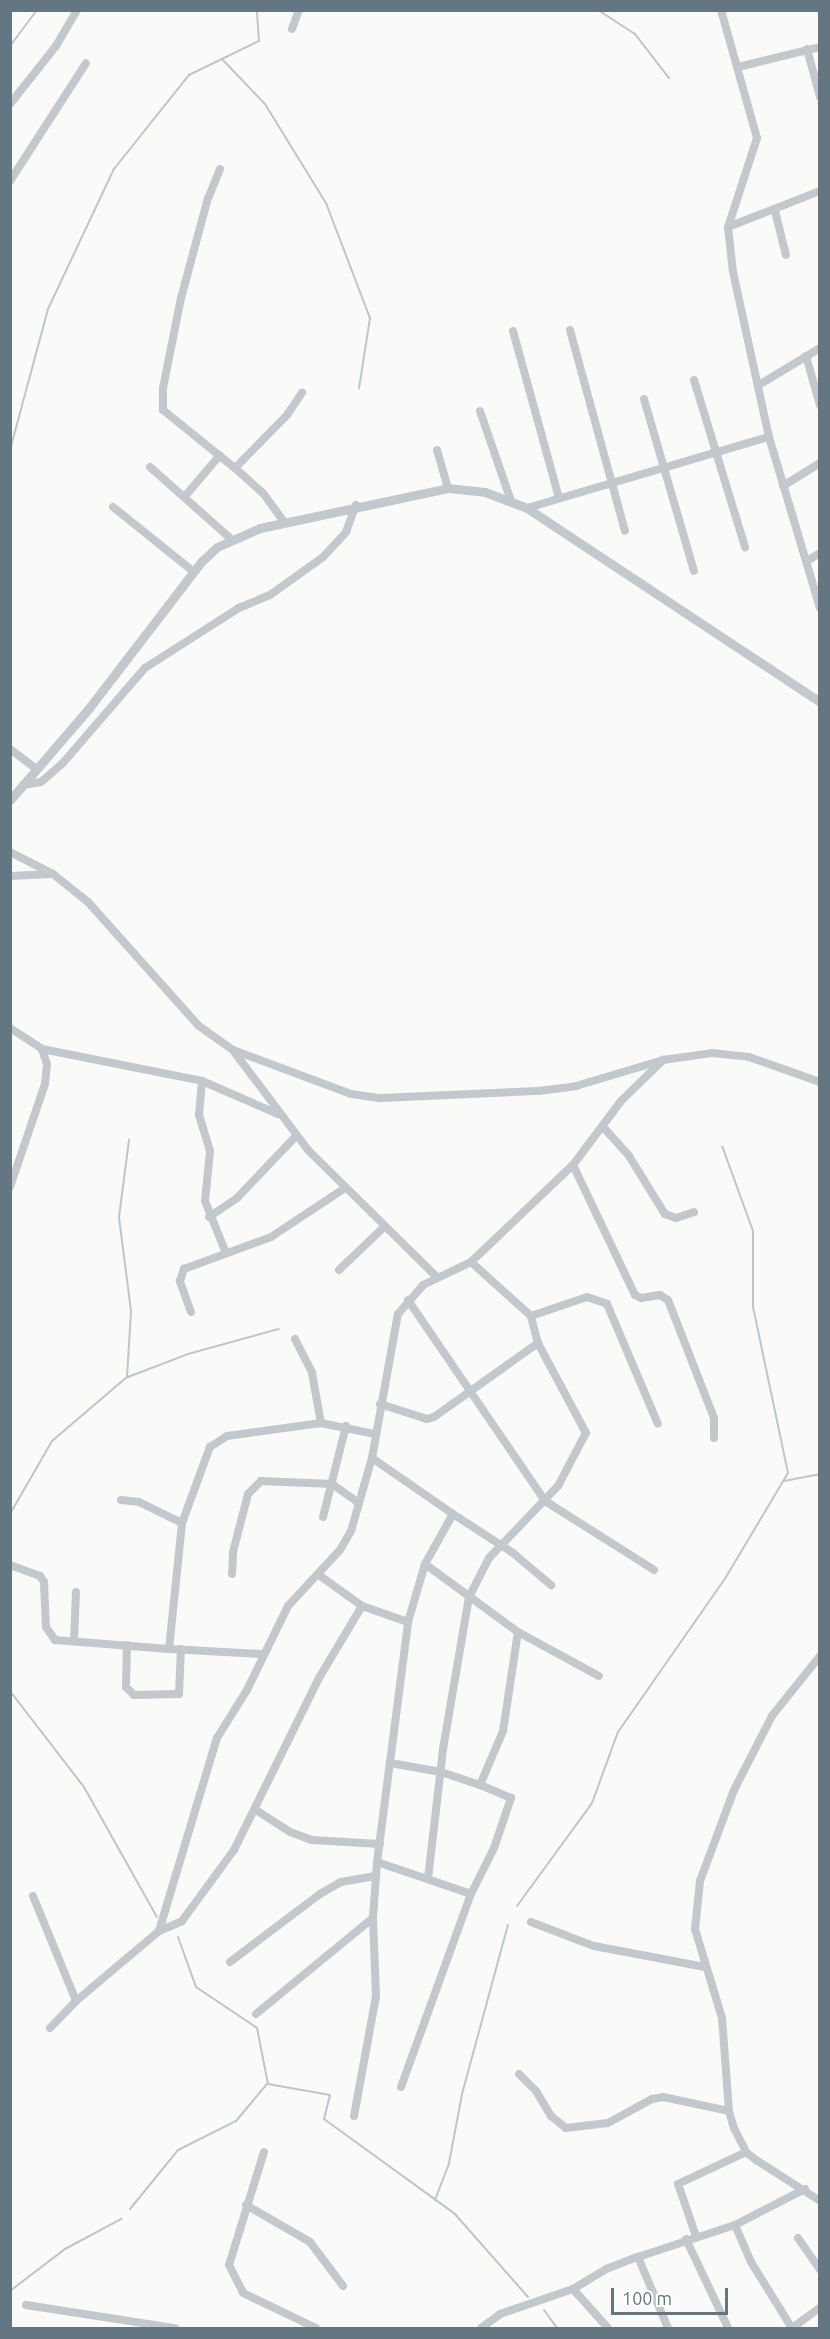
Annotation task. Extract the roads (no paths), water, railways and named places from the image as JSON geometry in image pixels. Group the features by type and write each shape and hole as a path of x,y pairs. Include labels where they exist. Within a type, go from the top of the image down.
{"street":[{"path":"10,104 43,63 77,10"},
{"path":"292,29 299,10"},
{"path":"721,10 757,138 728,227 739,302 769,436 819,608"},
{"path":"738,67 819,47"},
{"path":"807,49 819,97"},
{"path":"10,181 86,63"},
{"path":"220,169 192,251 162,402 169,417 220,455 263,493 285,523"},
{"path":"728,227 775,211 819,191"},
{"path":"775,211 786,255"},
{"path":"570,330 625,531"},
{"path":"513,331 559,498"},
{"path":"759,385 819,348"},
{"path":"807,356 819,405"},
{"path":"694,380 745,547"},
{"path":"235,468 276,427 302,393"},
{"path":"644,399 694,571"},
{"path":"480,411 511,501"},
{"path":"527,508 769,436"},
{"path":"437,450 448,488"},
{"path":"186,495 220,455"},
{"path":"783,486 819,463"},
{"path":"150,467 186,495 231,538"},
{"path":"10,800 193,571 231,538 356,505 448,488 485,492 527,508 819,702"},
{"path":"24,785 41,782 62,764 145,668 239,608 270,595 323,556 346,532 356,505"},
{"path":"113,507 193,571"},
{"path":"807,561 819,553"},
{"path":"10,749 37,769"},
{"path":"10,852 53,874 88,902 199,1026 233,1050 351,1094 381,1098 576,1086 663,1060 712,1053 733,1054 819,1082"},
{"path":"10,876 53,874"},
{"path":"10,1028 42,1049 202,1081 280,1115"},
{"path":"10,1187 45,1084 47,1064 42,1049"},
{"path":"233,1050 296,1136 345,1188 438,1278"},
{"path":"159,1931 194,1825 206,1764 288,1606 319,1575 351,1531 372,1458 374,1434 393,1328 408,1300 438,1278 471,1262 573,1165 604,1128 621,1101 663,1060"},
{"path":"202,1081 198,1100 210,1151 205,1201 209,1216 226,1253"},
{"path":"604,1128 629,1156 665,1214 676,1218 694,1212"},
{"path":"209,1216 237,1197 296,1136"},
{"path":"573,1165 635,1295 641,1298 660,1295 668,1300 714,1418 714,1438"},
{"path":"191,1312 180,1275 184,1269 271,1237 345,1188"},
{"path":"339,1269 384,1227"},
{"path":"428,1880 441,1772 468,1597 489,1557 545,1502 577,1455 586,1432 538,1343 531,1316 471,1262"},
{"path":"531,1316 587,1297 607,1304 658,1424"},
{"path":"408,1300 545,1502 654,1570"},
{"path":"295,1339 312,1373 321,1423"},
{"path":"380,1404 427,1419 538,1343"},
{"path":"169,1649 182,1523 204,1460 217,1440 269,1428 321,1423 346,1426 374,1434"},
{"path":"323,1517 346,1426"},
{"path":"372,1458 501,1545 551,1585"},
{"path":"232,1574 233,1552 252,1487 270,1479 332,1484 358,1503"},
{"path":"122,1500 139,1502 182,1523"},
{"path":"354,2116 376,1996 373,1918 377,1862 408,1622 424,1564 453,1514"},
{"path":"424,1564 518,1632 599,1676"},
{"path":"10,1565 40,1576 44,1582 46,1627 50,1637 169,1649 262,1654"},
{"path":"319,1575 362,1606 408,1622"},
{"path":"74,1641 75,1592"},
{"path":"50,2028 76,2001 159,1931 182,1921 234,1850 256,1810 319,1678 362,1606"},
{"path":"480,1785 503,1731 518,1632"},
{"path":"126,1645 126,1687 134,1695 179,1694 181,1649"},
{"path":"819,1656 772,1716 734,1790 714,1841 695,1905 695,1929 722,2018 729,2110 746,2152 805,2189 819,2201"},
{"path":"390,1763 441,1772 512,1798 494,1848 471,1894 401,2087"},
{"path":"256,1810 290,1832 312,1840 380,1844"},
{"path":"377,1862 471,1894"},
{"path":"230,1962 320,1894 341,1882 376,1876"},
{"path":"33,1896 76,2001"},
{"path":"256,2014 373,1918"},
{"path":"531,1922 594,1946 705,1967"},
{"path":"519,2074 536,2091 551,2116 566,2128 608,2123 652,2098 663,2097 729,2110"},
{"path":"264,2152 229,2265 243,2293 316,2328"},
{"path":"696,2236 678,2184 746,2152"},
{"path":"481,2328 500,2314 573,2289 606,2269 686,2239 735,2224 805,2189"},
{"path":"246,2205 310,2242 342,2286"},
{"path":"735,2224 751,2262 792,2328 819,2308"},
{"path":"798,2238 819,2270"},
{"path":"686,2239 728,2328"},
{"path":"638,2257 668,2328"},
{"path":"573,2289 608,2328"},
{"path":"26,2306 175,2328"}],"waterway":[{"path":"10,46 37,10"},
{"path":"10,450 48,309 114,169 189,75 259,41 257,10"},
{"path":"598,10 635,34 669,78"},
{"path":"222,59 265,104 326,203 370,318 359,388"},
{"path":"10,1514 52,1441 127,1377 131,1311 119,1217 129,1140"},
{"path":"517,1906 592,1803 618,1732 726,1577 788,1473 753,1307 753,1231 722,1146"},
{"path":"128,1377 188,1354 279,1329"},
{"path":"784,1481 820,1474"},
{"path":"10,1691 84,1787 157,1917"},
{"path":"435,2200 449,2163 462,2094 508,1925"},
{"path":"178,1937 196,1987 257,2028 268,2084 330,2095 324,2119 454,2213 528,2297"},
{"path":"130,2209 178,2150 236,2121 267,2084"},
{"path":"10,2291 65,2249 121,2219"},
{"path":"544,2310 557,2328"}]}
